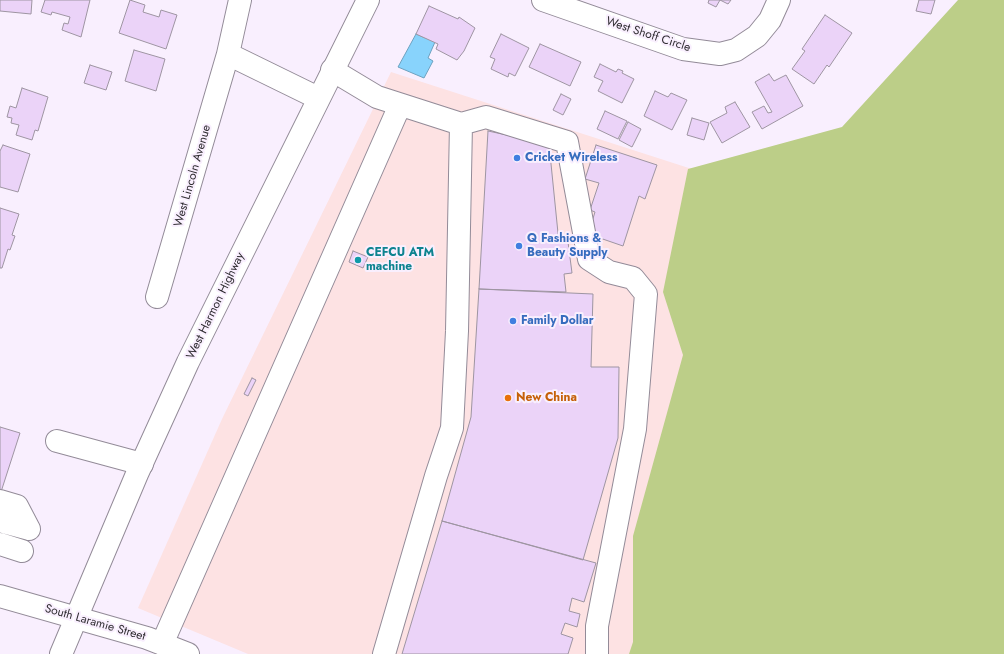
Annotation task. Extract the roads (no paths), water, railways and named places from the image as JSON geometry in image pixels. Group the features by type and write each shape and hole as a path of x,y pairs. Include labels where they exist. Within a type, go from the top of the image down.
{"street":[{"name":"West Lincoln Avenue","path":"157,297 228,54 240,0"},
{"name":"West Harmon Highway","path":"77,616 142,464 188,362 368,0"},
{"name":"West Shoff Circle","path":"543,0 683,49 720,54 736,50 757,36 770,20 779,0"},
{"path":"228,54 318,98"},
{"path":"332,70 376,97 461,124 486,117 567,142 589,259 609,272 633,278 646,294 635,429 597,626 597,654"},
{"path":"162,644 400,105"},
{"path":"384,654 452,428 457,331 461,124"},
{"path":"58,441 142,464"},
{"path":"0,501 17,506 28,529"},
{"path":"0,510 15,515 28,529"},
{"path":"0,521 28,529"},
{"path":"0,532 8,534 28,529"},
{"path":"0,544 22,551"},
{"name":"South Laramie Street","path":"0,596 77,616 188,654"},
{"path":"61,654 77,616"}],"water":[{"path":"416,34 435,42 428,58 433,61 424,78 398,67"}],"place":[{"name":"Cricket Wireless","path":"517,158"},
{"name":"Q Fashions & Beauty Supply","path":"519,246"},
{"name":"CEFCU ATM machine","path":"358,260"},
{"name":"Family Dollar","path":"513,321"},
{"name":"New China","path":"508,398"}]}
